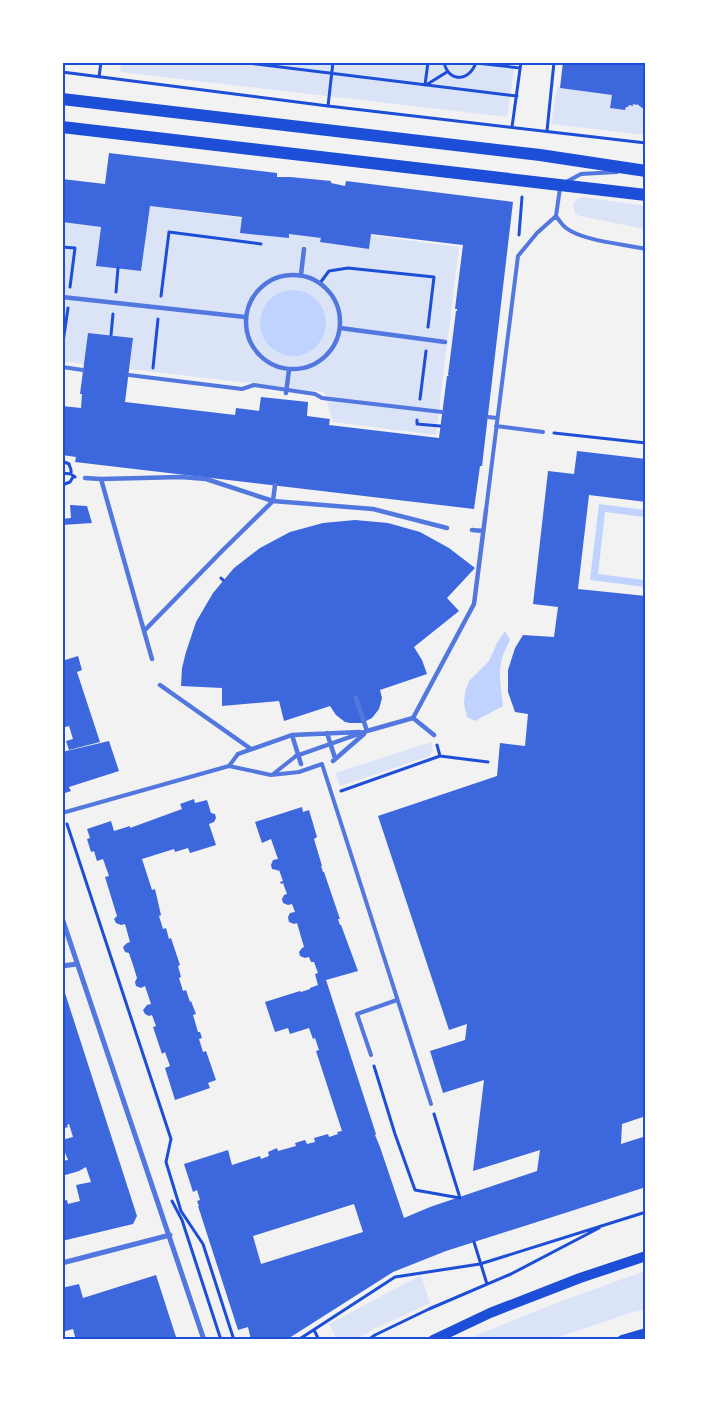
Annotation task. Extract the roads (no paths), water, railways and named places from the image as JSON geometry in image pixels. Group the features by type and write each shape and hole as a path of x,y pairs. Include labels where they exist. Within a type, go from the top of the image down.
{"main road":[{"path":"62,99 540,155 645,171"},
{"path":"62,128 646,195"},
{"path":"433,1340 490,1313 646,1256"},
{"path":"622,1340 646,1333"}],"street":[{"path":"301,275 304,249"},
{"path":"285,275 301,275 320,283 332,295 339,311 340,328 336,342 328,354 316,363 303,368 289,370 274,366 262,358 252,346 246,332 245,318 249,302 258,289 270,280 285,275"},
{"path":"62,296 245,318"},
{"path":"340,328 445,342"},
{"path":"286,391 289,370"},
{"path":"85,478 181,477 206,480 273,501 373,509 448,528"},
{"path":"101,479 152,659"},
{"path":"144,631 273,501 275,485"},
{"path":"297,755 367,731 413,718 474,604 486,510"},
{"path":"472,530 483,531"},
{"path":"160,685 251,749"},
{"path":"356,698 367,731"},
{"path":"413,718 434,735"},
{"path":"238,754 292,735 367,731"},
{"path":"327,733 334,759 367,731"},
{"path":"292,735 301,764"},
{"path":"62,918 204,1340"},
{"path":"62,966 77,964"},
{"path":"62,1263 170,1235"}],"lane":[{"path":"486,510 518,256 536,233 556,216 560,185 581,174 645,171"},
{"path":"556,216 565,227 577,234 646,249"},
{"path":"62,367 83,370"},
{"path":"129,375 242,389 254,385 315,394 322,398 442,412"},
{"path":"488,417 497,418"},
{"path":"496,426 543,432"},
{"path":"229,766 238,754"},
{"path":"271,775 297,755"},
{"path":"63,813 229,766 271,775 303,770 334,759"},
{"path":"301,764 303,770"},
{"path":"322,764 431,1104"},
{"path":"371,1056 358,1014 397,1000"}],"water":[{"path":"293,290 306,293 316,300 323,310 326,323 323,336 316,346 306,353 293,356 280,353 270,346 263,336 260,323 263,310 270,300 280,293"},
{"path":"599,504 645,510 645,517 605,512 598,574 645,580 645,587 590,580"},
{"path":"505,631 510,640 503,656 500,670 503,706 475,721 467,717 464,704 465,692 469,681 489,661"}]}
